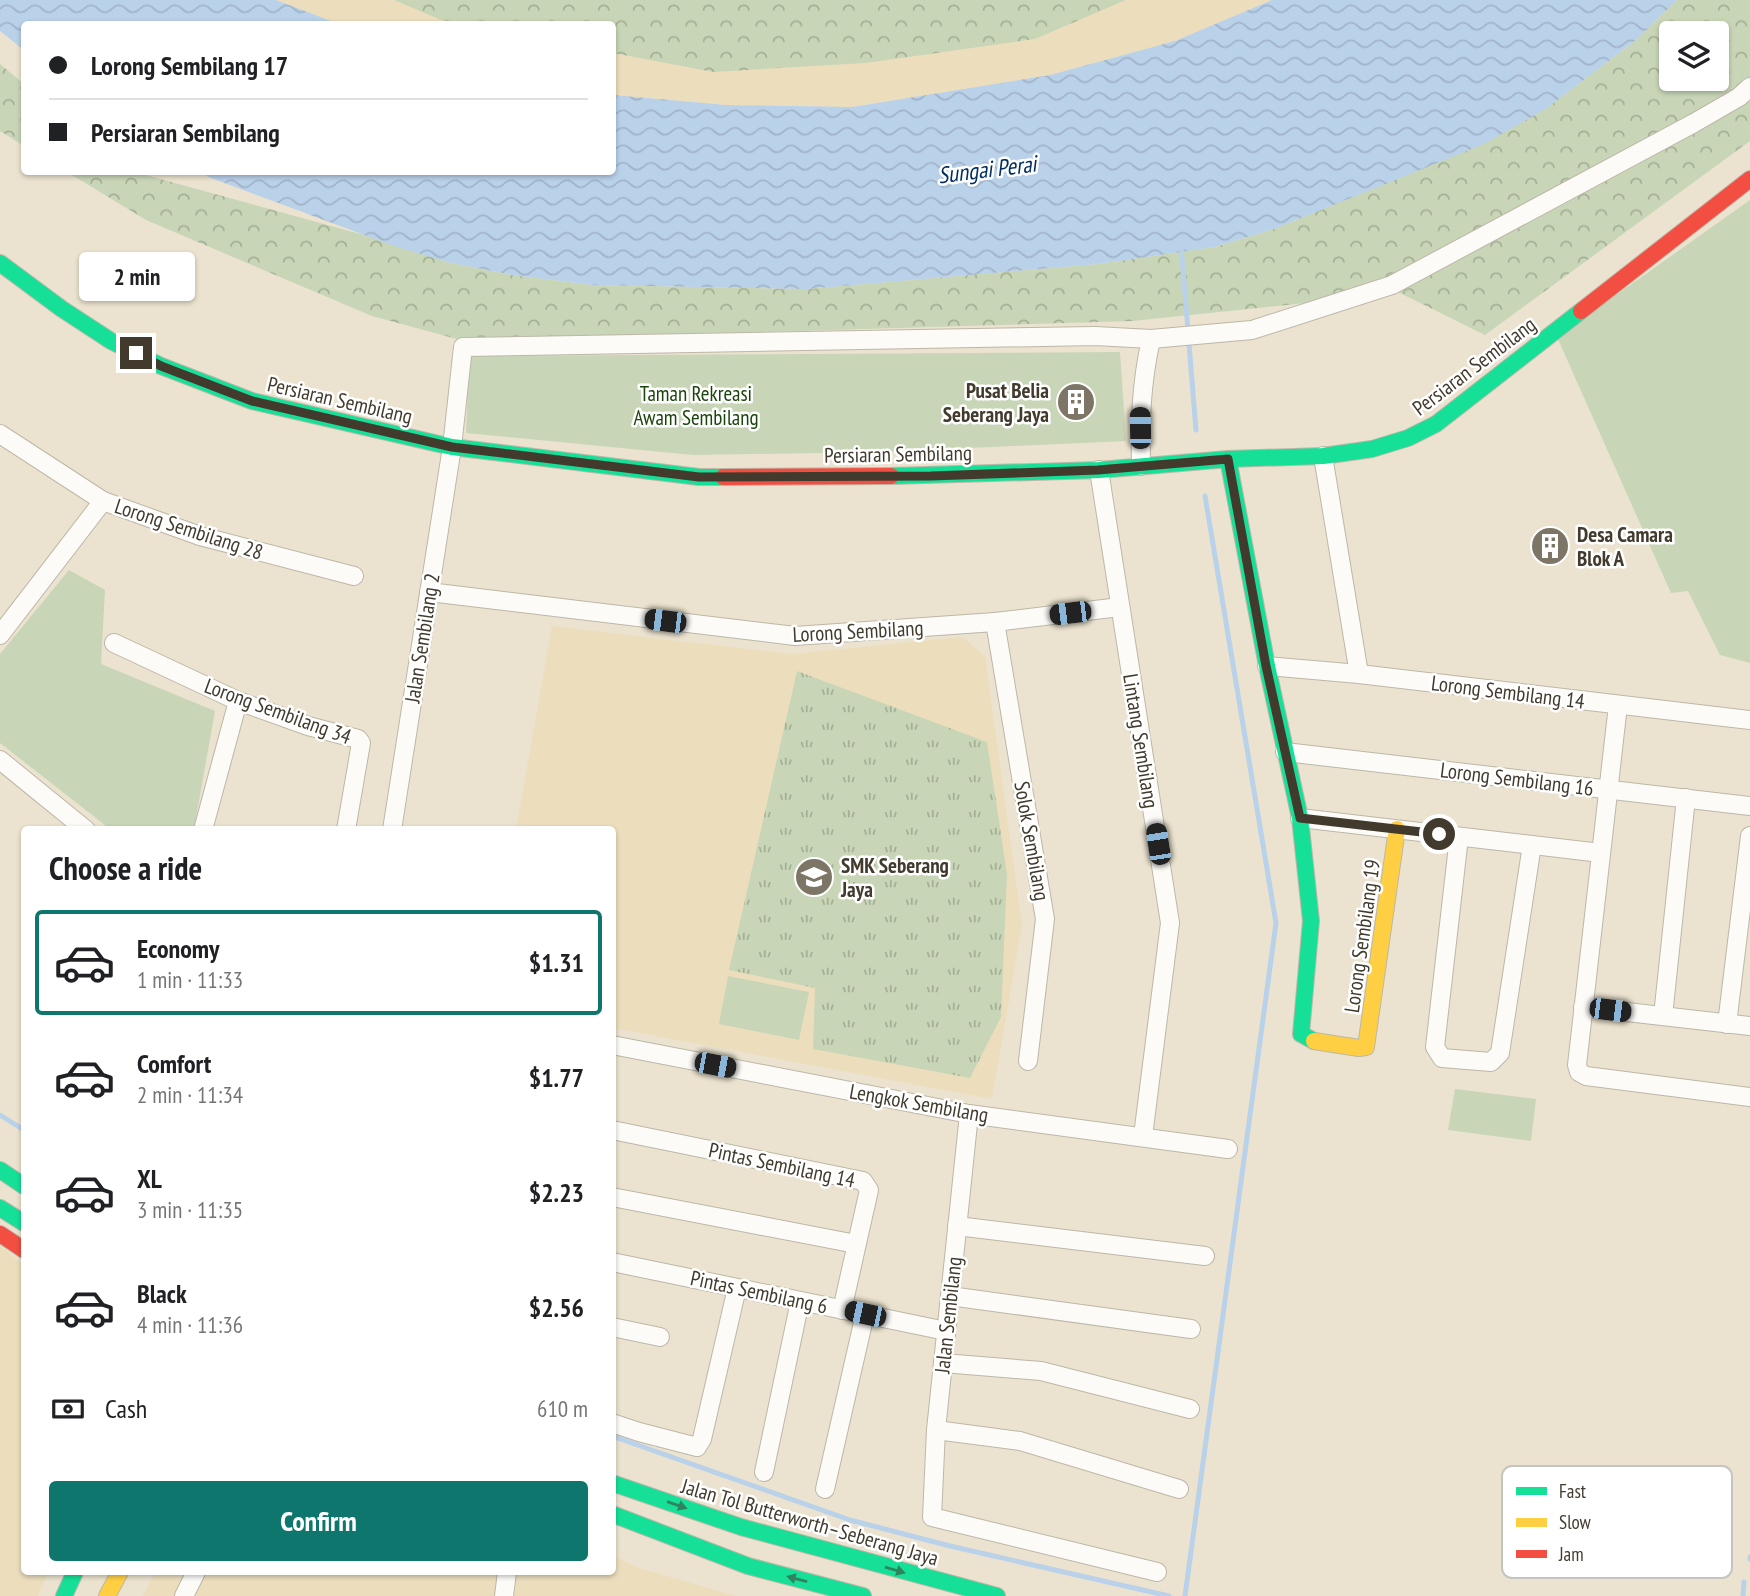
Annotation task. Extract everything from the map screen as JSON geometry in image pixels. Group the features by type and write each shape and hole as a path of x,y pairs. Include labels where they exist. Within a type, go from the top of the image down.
{"main road":[{"name":"Persiaran Sembilang","path":"0,263 111,341 161,366 252,401 452,447 699,477 931,476 1098,470 1228,459 1324,456 1372,449 1408,438 1436,424 1750,179"},
{"path":"1228,459 1266,666 1300,818"},
{"name":"Lorong Sembilang 19","path":"1300,818 1311,921 1301,1034 1305,1038 1359,1048 1366,1047 1368,1041 1397,829"},
{"path":"0,1170 21,1184"},
{"path":"0,1208 21,1221"},
{"path":"0,1234 21,1248"},
{"name":"Jalan Tol Butterworth–Seberang Jaya","path":"616,1484 741,1527 997,1596"},
{"path":"616,1516 748,1566 863,1596"},
{"path":"64,1596 74,1575"},
{"path":"107,1596 118,1575"}],"street":[{"path":"1141,466 1140,409 1151,339 1252,330 1392,285 1694,123 1739,97 1750,86"},
{"name":"Jalan Sembilang 2","path":"393,826 452,447 463,347 1095,336 1151,339"},
{"name":"Lorong Sembilang 28","path":"0,434 103,501 200,536 354,576"},
{"path":"1324,456 1359,674"},
{"name":"Lintang Sembilang","path":"1098,470 1170,923 1143,1136"},
{"path":"0,635 103,501"},
{"name":"Lorong Sembilang","path":"429,592 795,636 995,622 1120,607"},
{"name":"Solok Sembilang","path":"995,622 1045,919 1028,1061"},
{"name":"Lorong Sembilang 34","path":"114,643 238,701 309,726 358,739 361,743 347,826"},
{"name":"Lorong Sembilang 14","path":"1266,666 1359,674 1750,720"},
{"path":"204,826 238,701"},
{"path":"1618,705 1583,1007 1577,1065 1579,1072 1586,1076 1750,1097"},
{"name":"Lorong Sembilang 16","path":"1285,752 1750,806"},
{"path":"0,760 81,826"},
{"path":"1662,1016 1686,798"},
{"path":"1300,818 1601,853"},
{"path":"1459,836 1435,1047 1442,1058 1491,1062 1500,1053 1532,845"},
{"path":"1727,1024 1750,836"},
{"path":"1583,1007 1750,1026"},
{"name":"Lengkok Sembilang","path":"616,1046 969,1114 1228,1149"},
{"name":"Jalan Sembilang","path":"969,1114 936,1430 932,1517 1157,1572"},
{"name":"Pintas Sembilang 14","path":"616,1131 863,1181 869,1190 842,1310"},
{"path":"616,1198 856,1244"},
{"path":"957,1226 1205,1256"},
{"name":"Pintas Sembilang 6","path":"616,1263 946,1331"},
{"path":"616,1424 697,1447 702,1439 737,1288"},
{"path":"950,1296 1191,1329"},
{"path":"764,1472 800,1301"},
{"path":"825,1489 865,1314"},
{"path":"616,1328 660,1337"},
{"path":"943,1363 1041,1371 1190,1409"},
{"path":"936,1430 1020,1441 1179,1489"},
{"path":"184,1596 194,1575"},
{"path":"504,1596 507,1575"}],"shaded area":[{"path":"276,0 1272,0 1175,41 1050,75 851,107 726,105 616,95 616,21 331,21"},
{"name":"SMK Seberang Jaya","path":"552,626 791,654 962,637 985,656 1022,925 992,1099 616,1029 616,826 517,826"},
{"path":"0,1245 21,1263 21,1575 47,1575 38,1596 0,1596"},
{"path":"616,1557 639,1568 736,1596 143,1596 154,1575 616,1575"}],"green space":[{"path":"394,0 1126,0 1035,39 866,63 713,72 616,54 616,21 441,20"},
{"path":"1677,0 1750,0 1750,141 1485,335 1400,293 1133,321 464,341 372,316 146,220 72,175 146,175 371,237 451,263 512,275 593,285 807,289 1098,264 1215,247 1274,229 1484,143 1547,108 1636,40"},
{"path":"0,64 21,82 21,144 0,131"},
{"path":"1750,200 1750,663 1720,655 1688,591 1671,593 1557,337"},
{"name":"Taman Rekreasi Awam Sembilang","path":"1120,352 1126,441 880,452 693,455 466,433 469,356"},
{"path":"69,570 105,590 101,664 215,711 195,826 106,826 0,743 0,654"},
{"path":"797,671 987,742 1007,874 1001,1017 970,1078 813,1049 815,988 729,970"},
{"path":"728,976 809,992 799,1040 719,1024"},
{"path":"1455,1089 1536,1099 1531,1141 1448,1130"}],"water":[{"path":"0,0 276,0 331,21 21,21 21,48 0,31"},
{"name":"Sungai Perai","path":"1272,0 1677,0 1636,40 1547,108 1484,144 1274,229 1215,247 1098,264 807,289 593,285 512,275 451,263 391,245 206,175 616,175 616,95 726,105 852,107 1050,75 1175,41"}],"waterway":[{"path":"1181,245 1196,430"},
{"path":"1185,1596 1276,923 1205,496"},
{"path":"0,1115 21,1128"},
{"path":"616,1437 850,1520 950,1546 1169,1596"},
{"path":"1743,1596 1744,1582"}],"traffic: fast":[{"path":"0,263 111,341 161,366 252,401 452,447 699,477 723,477"},
{"path":"891,476 1099,470 1228,459 1323,456 1372,449 1408,438 1436,424 1581,311"},
{"path":"1228,459 1267,666 1300,818 1311,921 1301,1034 1314,1041"},
{"path":"0,1170 21,1184"},
{"path":"0,1208 21,1221"},
{"path":"616,1484 741,1527 997,1596"},
{"path":"616,1516 748,1566 863,1596"},
{"path":"64,1596 74,1575"}],"traffic: slow":[{"path":"1314,1041 1366,1047 1397,829"},
{"path":"107,1596 118,1575"}],"traffic: jam":[{"path":"1581,311 1750,179"},
{"path":"723,477 891,476"},
{"path":"0,1234 21,1248"}],"place":[{"name":"Pusat Belia Seberang Jaya","path":"1076,402"},
{"name":"Desa Camara Blok A","path":"1550,546"},
{"name":"SMK Seberang Jaya","path":"814,877"}],"route":[{"path":"136,353 222,391 284,410 452,447 699,477 931,476 1098,470 1228,459 1266,666 1300,818 1439,834"}]}
